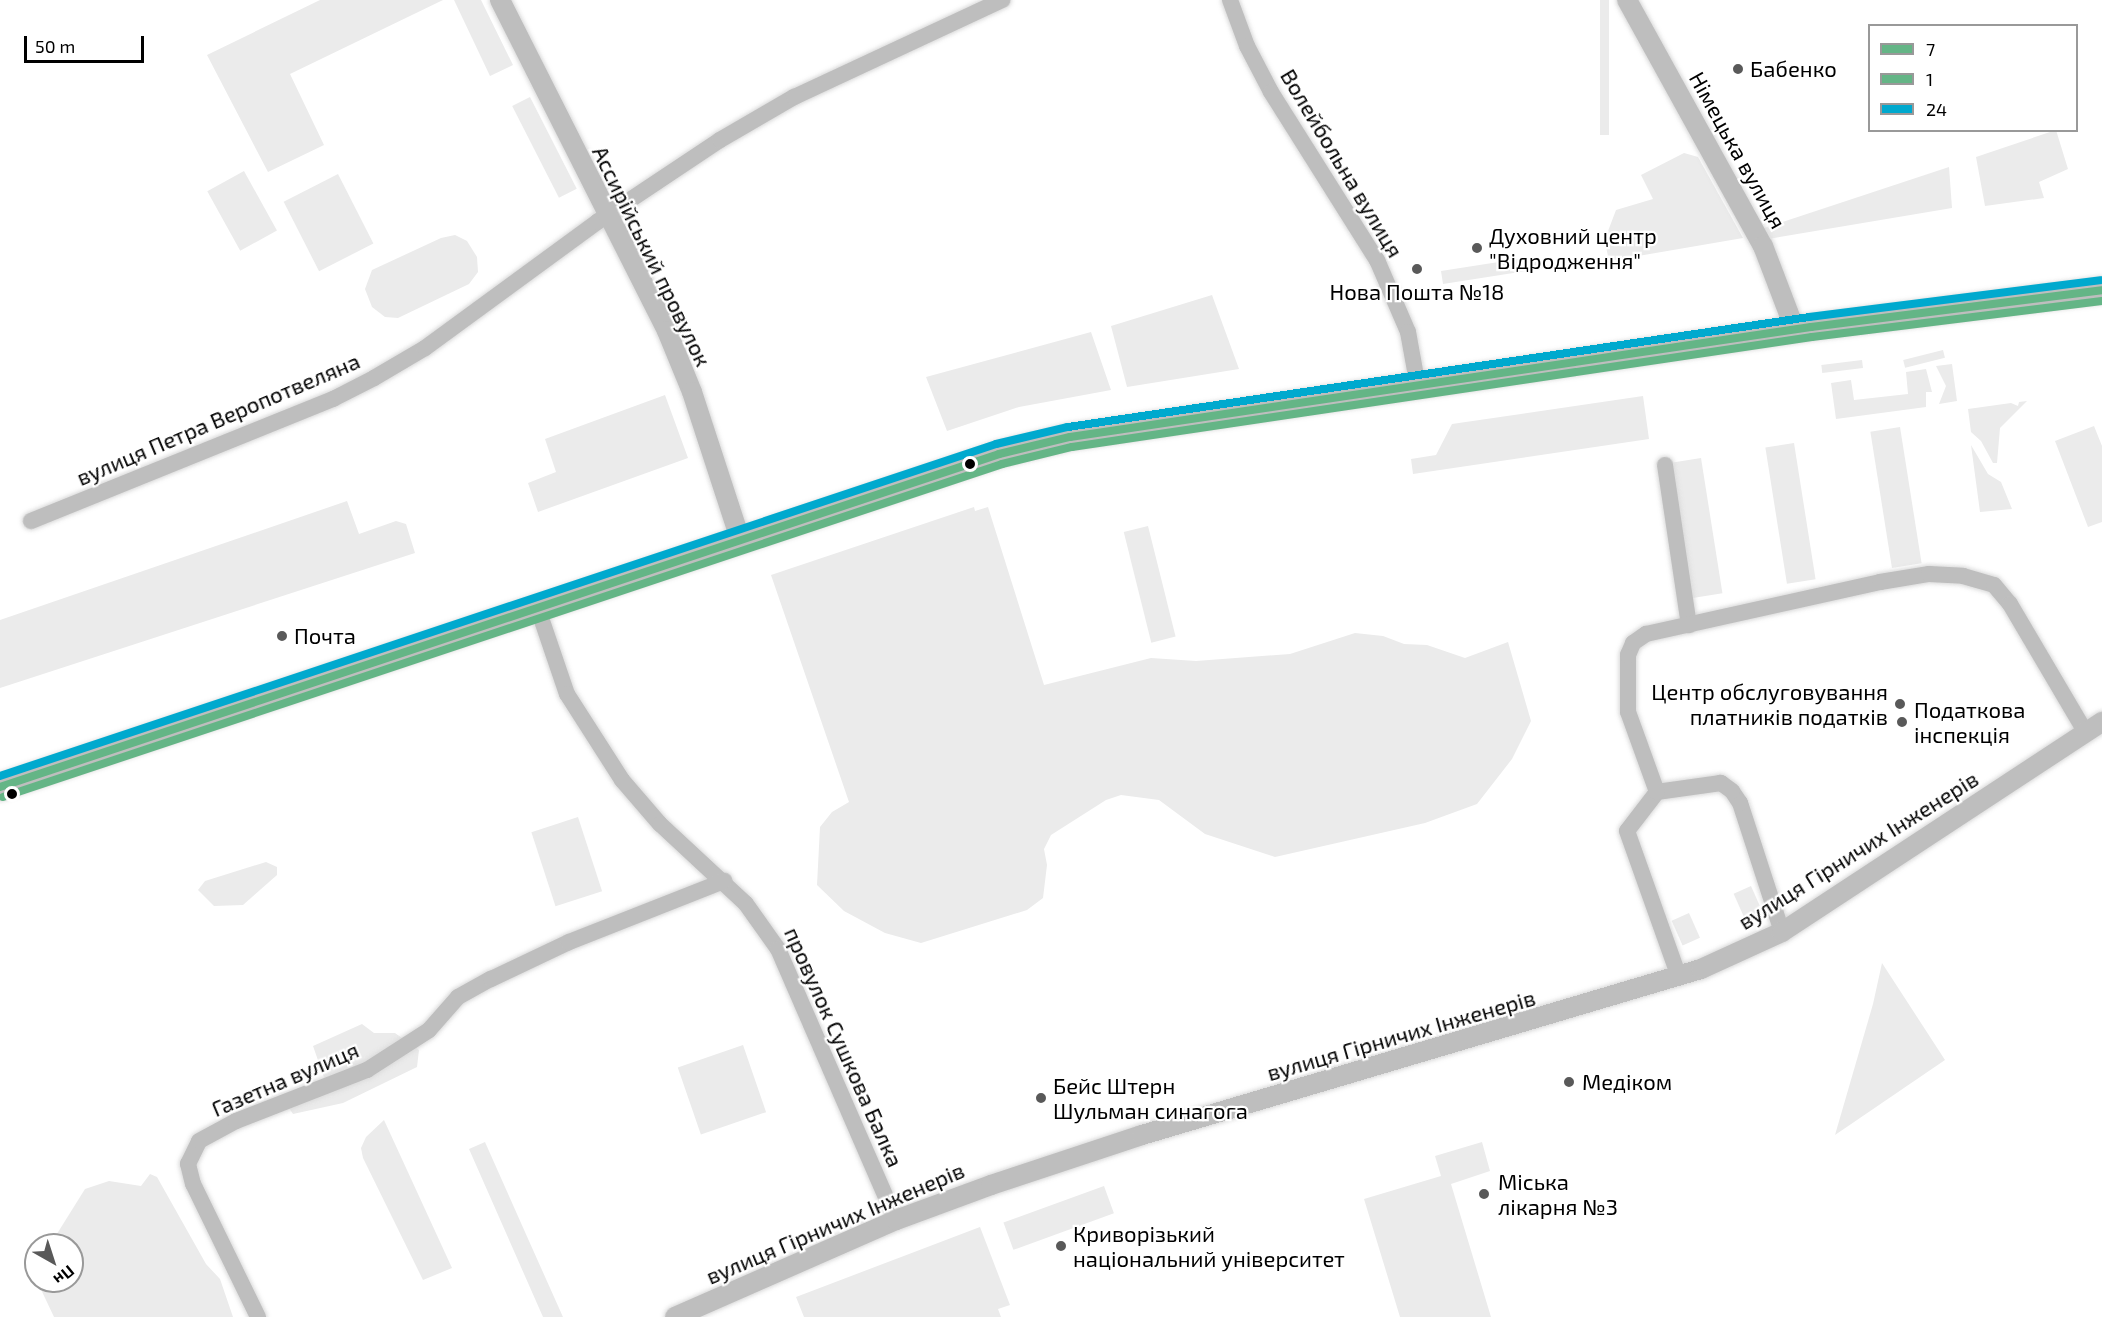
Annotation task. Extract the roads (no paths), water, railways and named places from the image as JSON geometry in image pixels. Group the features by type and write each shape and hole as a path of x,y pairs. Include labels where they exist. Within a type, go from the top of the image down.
{"main road":[{"path":"0,787 741,542 999,454 1070,437 1795,330 2102,290"}],"street":[{"name":"Ассирійський провулок","path":"500,0 606,216 667,331 741,542"},
{"name":"вулиця Петра Веропотвеляна","path":"31,521 333,399 374,378 425,348 606,216 783,102 1002,0"},
{"name":"Волейбольна вулиця","path":"1230,0 1247,46 1271,92 1351,214 1381,270 1408,333 1418,387"},
{"name":"Німецька вулиця","path":"1627,0 1763,246 1795,330"},
{"path":"1665,465 1689,625"},
{"path":"1657,792 1628,712 1628,655 1633,643 1646,634 1776,602 1929,574 1986,582 2001,593 2094,727"},
{"name":"провулок Сушкова Балка","path":"538,609 567,694 622,780 660,824 724,881 762,923 778,950 896,1220"},
{"name":"вулиця Гірничих Інженерів","path":"675,1317 896,1220 1142,1135 1679,977 1782,932 2094,727"},
{"path":"1679,977 1627,831 1657,792 1721,783 1732,791 1740,803 1782,932"},
{"name":"Газетна вулиця","path":"258,1317 193,1184 188,1164 200,1141 236,1121 367,1070 429,1030 447,1005 491,979 570,942 724,881"}],"place":[{"name":"Бабенко","path":"1738,69"},
{"name":"Духовний центр \"Відродження\"","path":"1477,248"},
{"name":"Нова Пошта №18","path":"1417,269"},
{"name":"Почта","path":"282,636"},
{"name":"Центр обслуговування платників податків","path":"1900,704"},
{"name":"Податкова інспекція","path":"1902,722"},
{"name":"Медіком","path":"1569,1082"},
{"name":"Бейс Штерн Шульман синагога","path":"1041,1098"},
{"name":"Міська лікарня №3","path":"1484,1194"},
{"name":"Криворізький національний університет","path":"1061,1246"}]}
